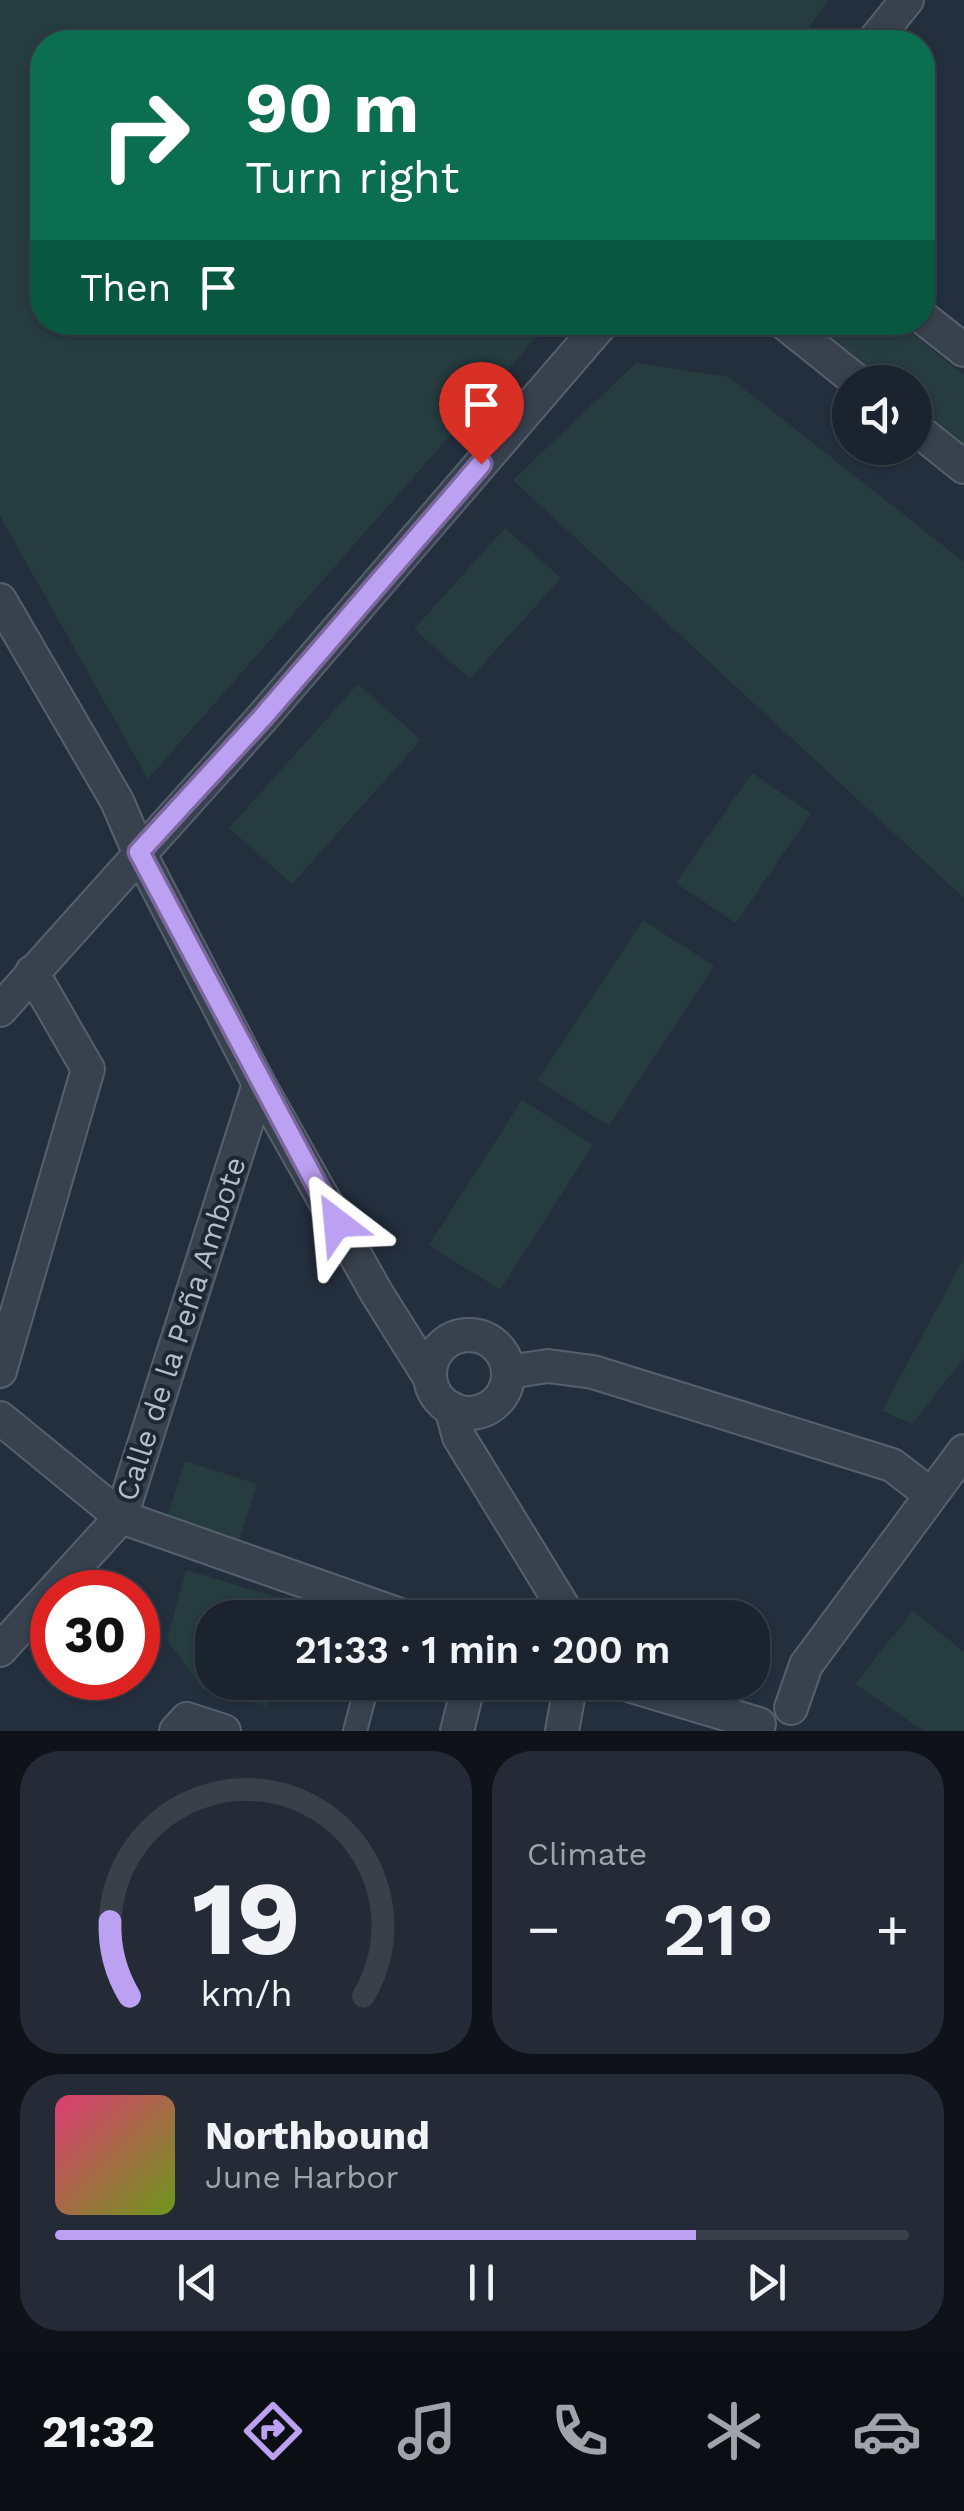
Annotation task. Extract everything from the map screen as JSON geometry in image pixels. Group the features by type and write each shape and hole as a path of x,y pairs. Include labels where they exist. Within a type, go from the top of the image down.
{"street":[{"path":"883,30 907,0"},
{"path":"935,327 964,350"},
{"path":"0,1010 262,718 592,335"},
{"path":"799,335 837,365"},
{"path":"932,442 964,467"},
{"path":"0,600 12,649 102,773 259,1084 376,1292 430,1378 433,1390 451,1408 459,1438 497,1492 560,1600"},
{"path":"0,1371 88,1070 32,972"},
{"name":"Calle de la Peña Ambote","path":"0,1650 122,1516 259,1084"},
{"path":"376,1292 449,1340"},
{"path":"430,1378 434,1356 449,1340 462,1335 488,1339 499,1348 508,1372 503,1394 486,1410 474,1413 451,1408"},
{"path":"508,1372 548,1366 593,1372 892,1465 930,1494"},
{"path":"486,1410 497,1492"},
{"path":"2,1423 122,1516 353,1600"},
{"path":"673,1700 759,1728 766,1712 779,1706 798,1720 806,1665 964,1451"},
{"path":"355,1731 363,1700"},
{"path":"456,1731 465,1700"},
{"path":"562,1731 568,1700"},
{"path":"176,1731 186,1719 224,1731"}],"green space":[{"path":"0,0 829,0 806,30 30,30 30,335 538,335 148,779 0,516"},
{"path":"826,335 914,335 964,375 964,447 932,422 932,365 862,365"},
{"path":"636,363 729,377 832,458 832,465 841,465 964,562 964,898 513,480"},
{"path":"505,528 561,578 470,679 414,629"},
{"path":"358,684 421,740 292,884 229,828"},
{"path":"752,773 811,813 736,923 676,883"},
{"path":"643,920 714,966 609,1126 538,1080"},
{"path":"522,1100 593,1145 500,1290 429,1245"},
{"path":"964,1258 964,1358 912,1424 882,1411"},
{"path":"185,1461 257,1484 239,1541 167,1518"},
{"path":"186,1570 287,1600 195,1600 195,1679 167,1640"},
{"path":"913,1611 964,1652 964,1731 924,1731 855,1684"},
{"path":"241,1700 270,1700 268,1707"}],"route":[{"path":"337,1223 259,1084 139,852 262,718 481,464"}]}
